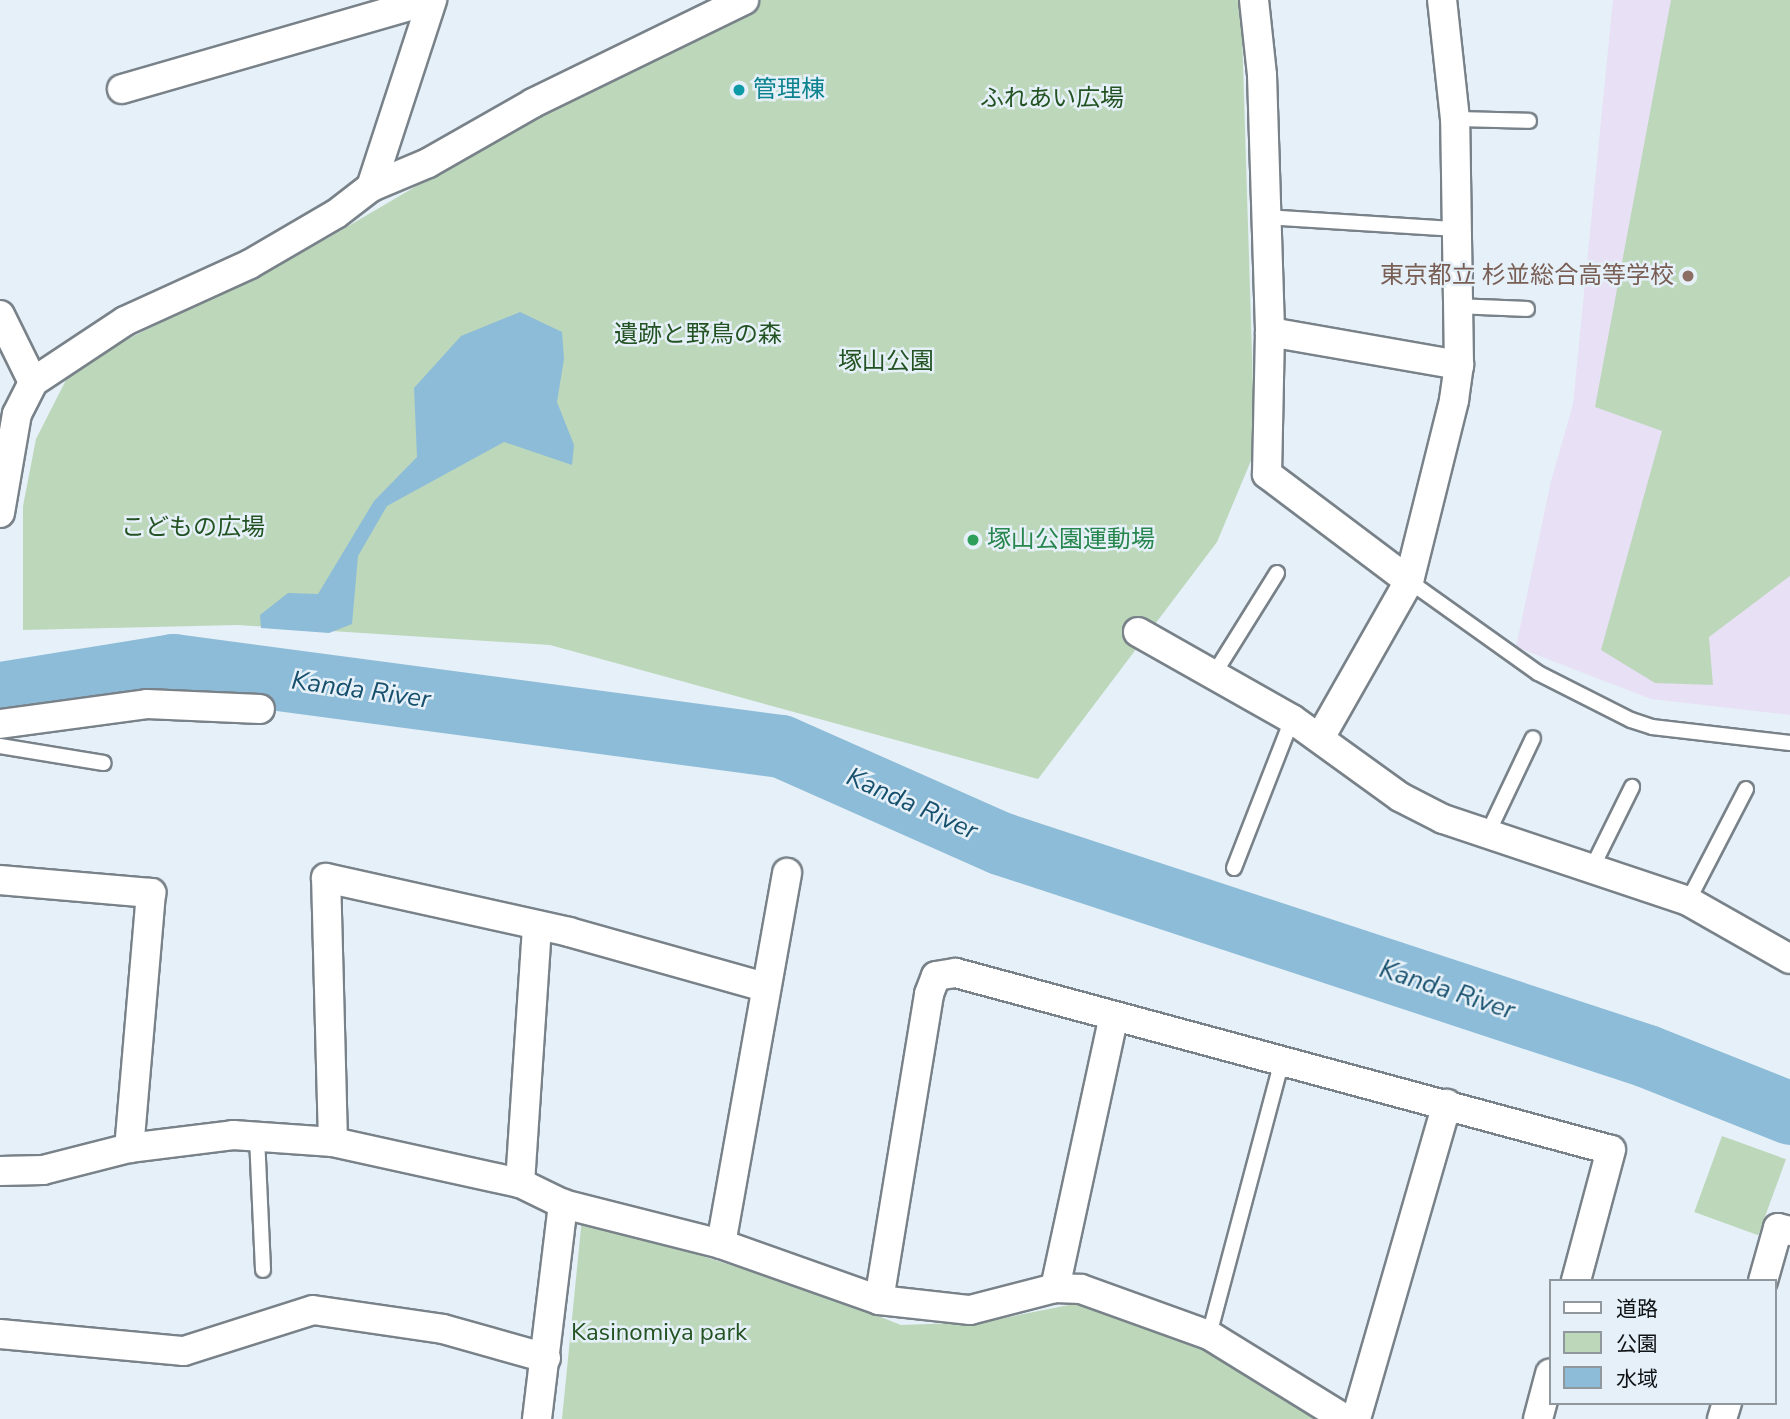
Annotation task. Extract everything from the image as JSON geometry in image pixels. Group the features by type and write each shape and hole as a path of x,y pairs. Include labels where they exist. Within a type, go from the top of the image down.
{"street":[{"path":"122,89 432,0"},
{"path":"371,187 432,0"},
{"path":"0,513 17,414 33,382 125,321 250,264 336,214 371,187 428,163 533,103 744,0"},
{"path":"1254,0 1262,75 1264,217 1270,332 1266,474 1409,581"},
{"path":"1321,736 1409,581 1454,401 1458,365 1454,229 1455,119 1442,0"},
{"path":"0,315 33,382"},
{"path":"1270,332 1458,365"},
{"path":"1138,632 1321,736 1400,797 1487,835 1590,872 1688,901 1788,952"},
{"path":"0,724 146,704 260,709"},
{"path":"721,1244 787,873"},
{"path":"333,1142 326,878 537,926 765,987"},
{"path":"0,880 150,893 129,1148"},
{"path":"520,1183 537,926"},
{"path":"879,1300 929,994 936,976 956,973 1611,1150 1577,1279"},
{"path":"1055,1288 1114,1017"},
{"path":"1356,1419 1447,1104"},
{"path":"0,1171 43,1170 129,1148 233,1135 333,1142 520,1183 563,1204 721,1244 879,1300 970,1310 1055,1288 1081,1289 1209,1335 1345,1419"},
{"path":"537,1419 563,1204"},
{"path":"1764,1279 1778,1228 1790,1231"},
{"path":"0,1334 184,1351 313,1310 443,1329 546,1358"},
{"path":"1538,1419 1548,1382"}],"lane":[{"path":"1455,119 1529,121"},
{"path":"1264,217 1454,229"},
{"path":"1456,306 1527,309"},
{"path":"1214,674 1277,573"},
{"path":"1409,581 1538,673 1631,720 1652,727 1790,743"},
{"path":"1234,868 1293,719"},
{"path":"1487,835 1533,738"},
{"path":"0,746 104,762"},
{"path":"1590,872 1632,787"},
{"path":"1688,901 1746,789"},
{"path":"1209,1335 1282,1060"},
{"path":"257,1137 263,1270"}],"shaded area":[{"name":"東京都立 杉並総合高等学校","path":"1613,0 1790,0 1790,715 1651,699 1516,647 1551,481 1573,404"}],"green space":[{"name":"塚山公園","path":"733,0 1241,0 1255,451 1217,542 1038,779 550,645 238,625 23,630 23,506 36,439 66,380 106,350 328,238"},
{"name":"東京都立 杉並総合高等学校","path":"1671,0 1790,0 1790,576 1709,637 1713,685 1655,683 1601,650 1662,431 1595,407"},
{"path":"1722,1136 1786,1159 1758,1235 1694,1212"},
{"name":"Kasinomiya park","path":"582,1218 822,1294 901,1325 984,1322 1079,1303 1205,1348 1318,1419 562,1419"}],"water":[{"path":"520,312 562,332 564,359 557,402 574,445 572,465 504,442 387,506 358,556 352,624 329,633 261,628 260,615 288,593 318,594 374,501 417,457 414,388 461,336"}],"waterway":[{"name":"Kanda River","path":"0,693 173,665 781,746 1000,843 1647,1056 1790,1113"}],"place":[{"name":"管理棟","path":"739,90"},
{"name":"東京都立 杉並総合高等学校","path":"1688,276"},
{"name":"塚山公園運動場","path":"973,540"}],"park label":[{"name":"ふれあい広場","path":"1052,99"},
{"name":"遺跡と野鳥の森","path":"698,335"},
{"name":"こどもの広場","path":"193,528"}]}
